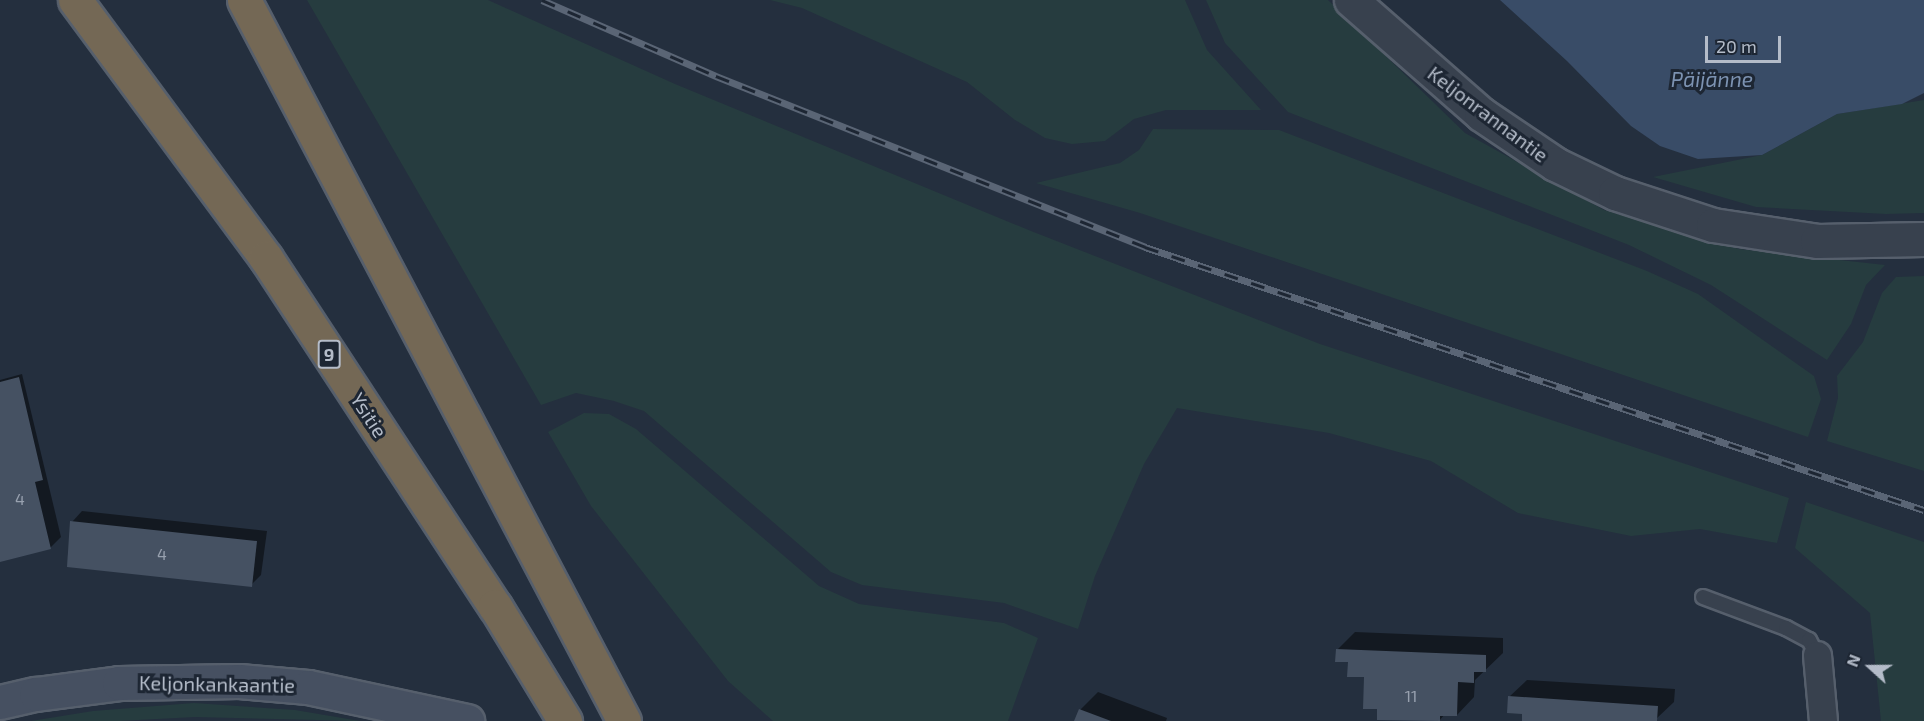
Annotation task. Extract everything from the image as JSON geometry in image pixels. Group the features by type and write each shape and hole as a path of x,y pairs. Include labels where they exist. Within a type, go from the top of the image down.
{"highway":[{"name":"Ysitie","path":"75,0 266,258 495,606 565,721"},
{"path":"244,0 624,721"}],"main road":[{"name":"Keljonkankaantie","path":"0,702 36,694 119,683 239,681 308,687 467,721"}],"street":[{"name":"Keljonrannantie","path":"1351,0 1482,114 1555,164 1615,193 1724,227 1817,241 1924,239"},
{"path":"1817,655 1823,721"}],"lane":[{"path":"1703,597 1786,628 1809,640 1817,655"}],"green space":[{"path":"307,0 488,0 675,84 1031,231 1320,344 1789,498 1777,543 1700,529 1631,536 1518,513 1431,461 1329,433 1177,408 1144,464 1095,576 1078,629 1004,603 862,585 831,572 644,411 614,401 576,393 541,405"},
{"path":"770,0 1185,0 1207,50 1261,110 1166,110 1134,119 1105,141 1072,144 1045,138 1015,120 967,82 802,8"},
{"path":"1206,0 1328,0 1465,133 1604,210 1739,249 1885,265 1866,285 1851,324 1827,360 1711,285 1629,245 1288,112 1225,43"},
{"path":"1924,100 1924,213 1886,214 1756,207 1653,177 1762,155 1837,114"},
{"path":"1153,129 1279,130 1647,271 1698,294 1814,376 1821,399 1808,437 1140,213 1036,183 1120,163 1139,150"},
{"path":"1924,276 1924,471 1827,441 1838,398 1837,376 1863,342 1882,293 1896,277"},
{"path":"584,413 609,414 636,429 819,586 859,604 1004,623 1038,638 1008,721 773,721 728,681 591,506 548,432"},
{"path":"1806,502 1924,542 1924,721 1881,721 1870,613 1795,548"},
{"path":"194,703 295,710 360,721 195,717 119,721 31,721 93,711"}],"water":[{"name":"Päijänne","path":"1500,0 1924,0 1924,93 1902,104 1837,114 1762,155 1698,159 1660,146 1631,126 1567,61"}],"building":[{"path":"19,377 43,480 35,482 51,549 0,562 0,382"},
{"path":"70,521 257,541 252,587 67,567"},
{"path":"1336,649 1486,655 1486,672 1474,672 1474,683 1458,682 1457,716 1440,716 1440,721 1377,720 1377,709 1363,709 1364,677 1347,677 1348,662 1335,662"},
{"path":"1508,696 1658,706 1657,721 1522,721 1522,714 1507,713"},
{"path":"1079,709 1111,721 1074,721"}],"railway":[{"path":"542,0 716,76 1145,247 1924,510"}]}
